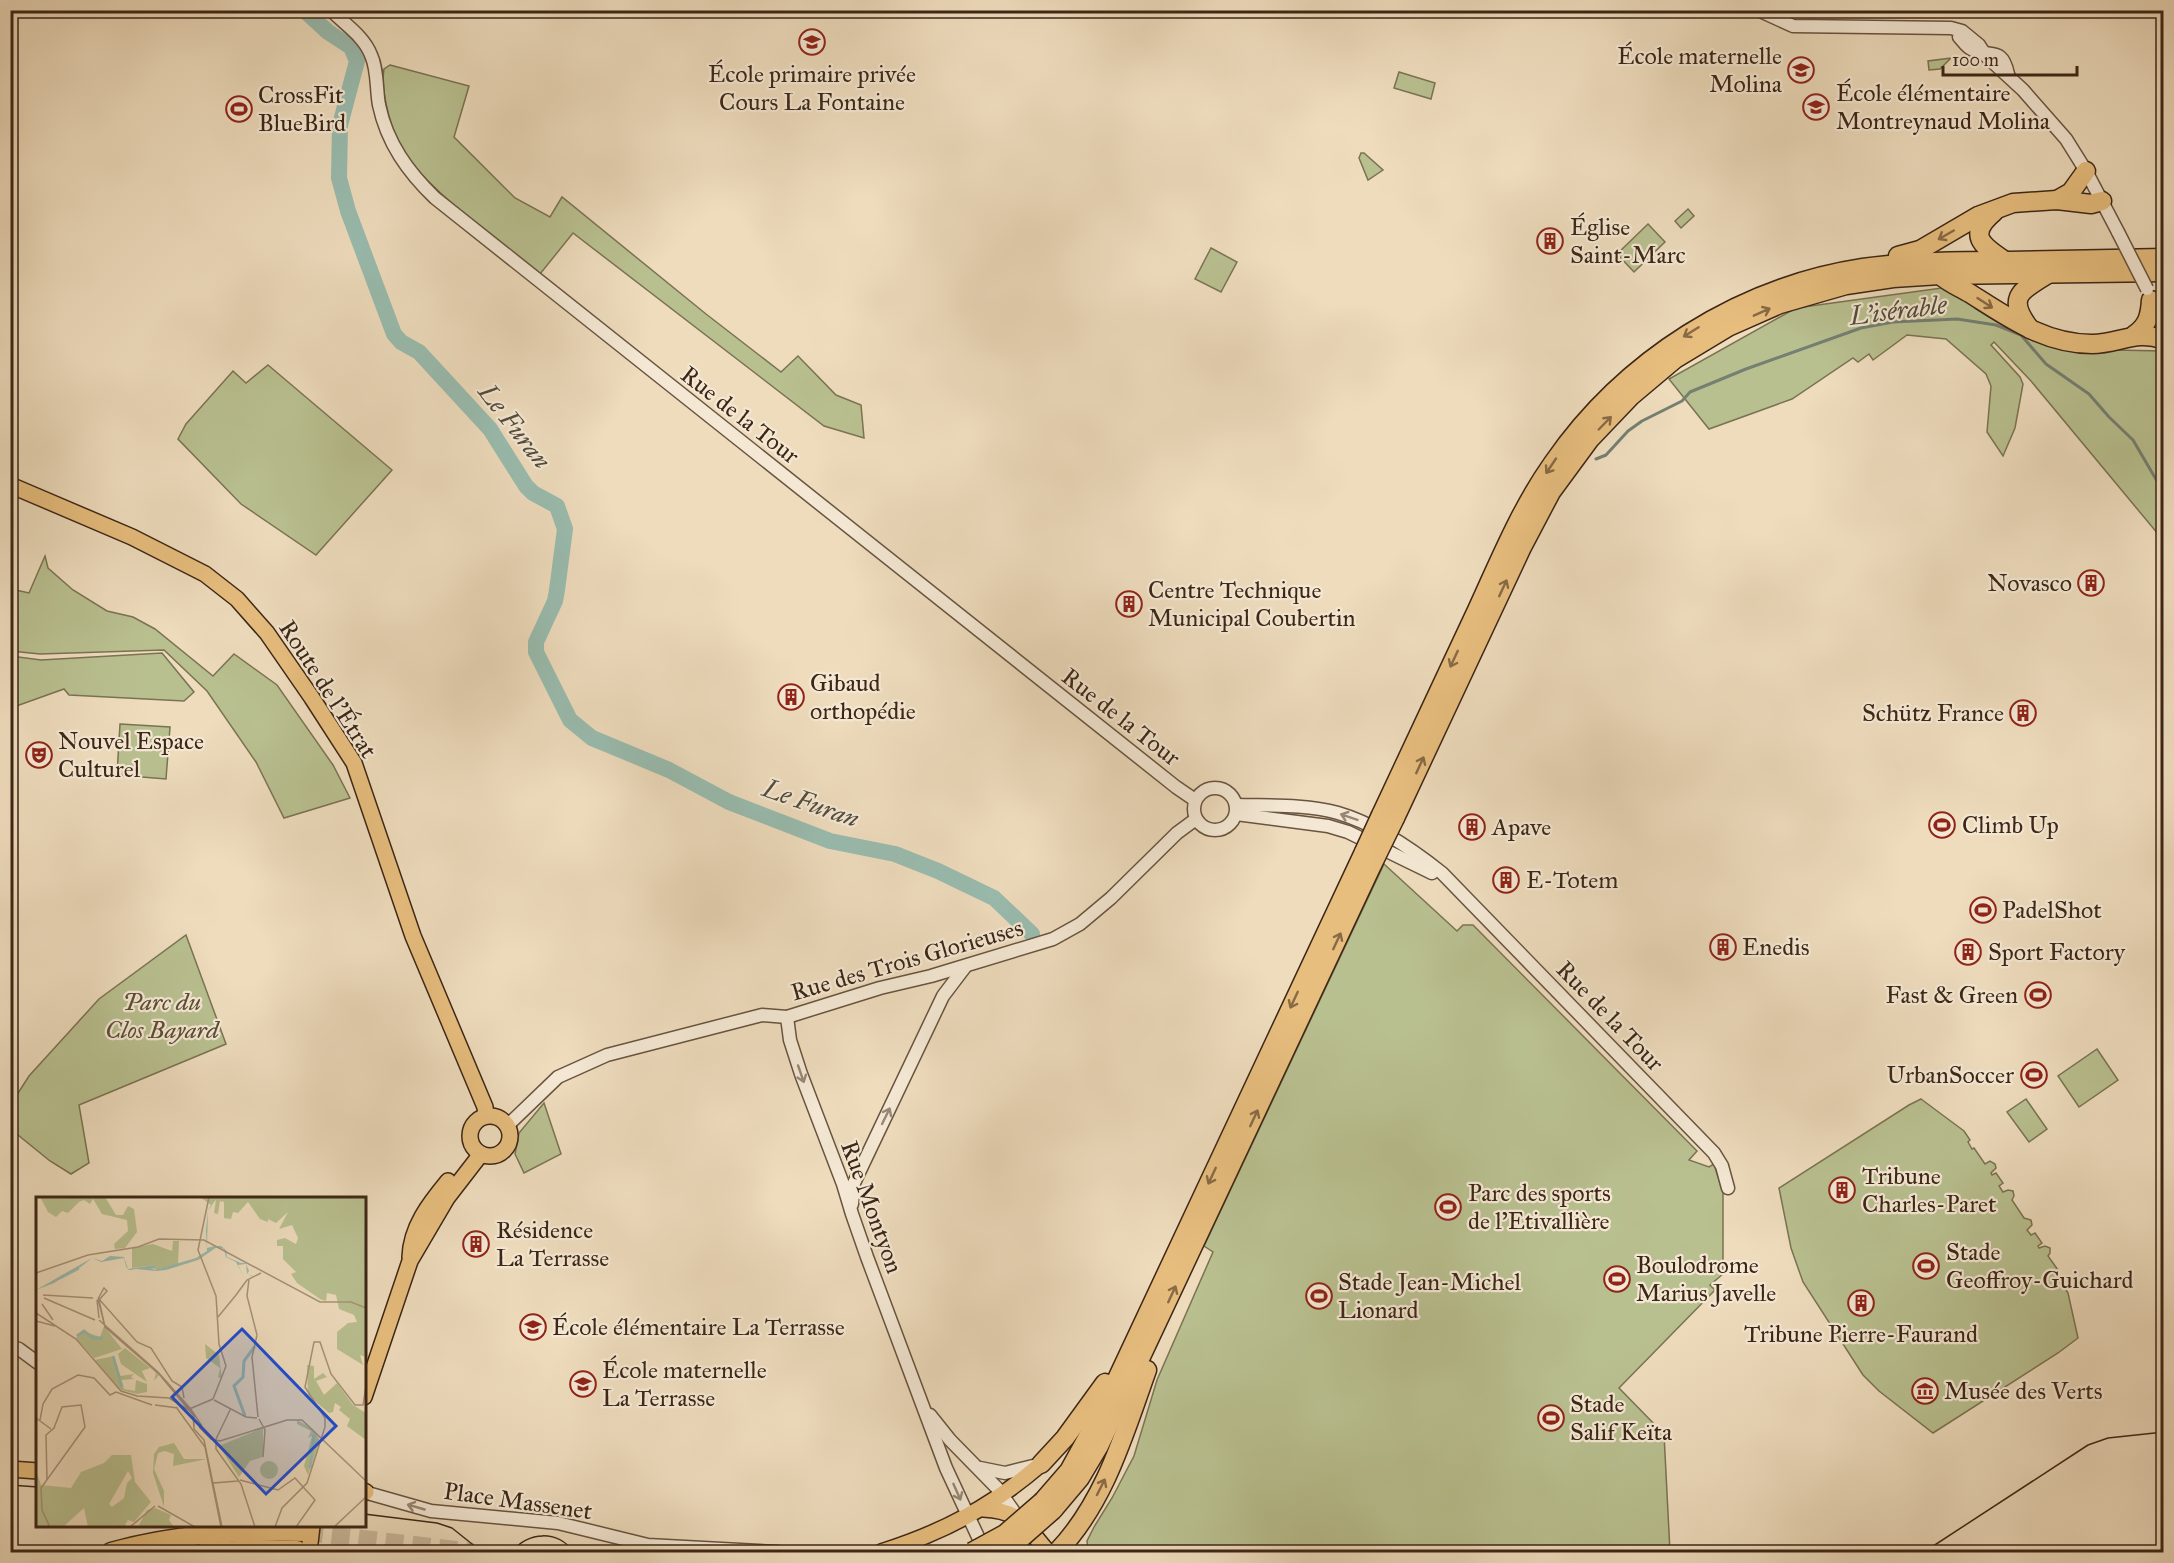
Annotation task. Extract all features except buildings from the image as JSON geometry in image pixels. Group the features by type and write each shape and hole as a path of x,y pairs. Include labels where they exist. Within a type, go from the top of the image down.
{"highway":[{"path":"2056,200 2071,192 2086,171"},
{"path":"1888,265 1895,257 1920,250 1978,216 2013,203 2056,200 2091,204 2102,201"},
{"path":"1998,208 1984,220 1979,233 1985,247 2005,261"},
{"path":"976,1546 1005,1534 1048,1506 1080,1478 1099,1446 1160,1320 1525,509 1555,460 1598,409 1623,384 1659,354 1700,327 1751,301 1801,282 1842,272 1888,265 1941,261 2163,258"},
{"path":"1388,816 1551,492 1590,439 1631,396 1675,359 1728,327 1780,304 1846,285 1893,278 1940,275 2163,272"},
{"path":"2031,330 2021,316 2017,305 2019,294 2025,287 2050,273"},
{"path":"1940,275 1950,284 1965,290 2020,326 2051,338 2080,343 2106,343 2134,335 2154,336 2163,340"},
{"path":"2134,335 2141,330 2150,316 2149,295"},
{"path":"1001,1552 1029,1532 1048,1506 1078,1455 1369,857"},
{"path":"1078,1552 1079,1536 1084,1520 1116,1456 1159,1338 1160,1320"},
{"path":"1041,1464 1065,1438 1112,1374 1123,1365"},
{"path":"1057,1552 1084,1520"},
{"path":"111,1552 156,1541 215,1533 313,1528"},
{"path":"205,1552 255,1549 303,1551"}],"main road":[{"name":"Route de l'Étrat","path":"10,485 132,537 205,574 237,599 267,633 354,763 413,936 485,1107 486,1116"},
{"path":"486,1116 497,1118 507,1126 509,1141 503,1151 492,1156 478,1152 470,1140 471,1130 477,1121 486,1116"},
{"path":"366,1393 410,1261 410,1247 420,1218 439,1192 478,1152"},
{"path":"881,1552 908,1544 968,1517 1003,1496 1041,1464"},
{"path":"10,1469 36,1471"},
{"path":"982,1509 997,1509 1017,1516 1048,1552"},
{"path":"303,1551 313,1528"},
{"path":"313,1528 320,1552"},
{"path":"1033,1552 1034,1536"},
{"path":"976,1546 986,1552"}],"street":[{"name":"Rue de la Tour","path":"331,10 359,37 371,55 379,105 396,152 408,170 435,198 1169,782 1196,800"},
{"path":"1758,10 1793,26 1951,28 1971,50 1983,52 2008,74 2066,139 2102,201 2163,322"},
{"path":"1216,788 1228,792 1236,809 1232,822 1221,830 1209,830 1196,819 1194,813 1196,800 1204,791 1216,788"},
{"name":"Rue de la Tour","path":"1236,809 1328,825 1384,849 1449,882 1714,1153 1722,1166 1728,1188"},
{"name":"Rue des Trois Glorieuses","path":"507,1126 558,1077 607,1055 762,1015 787,1017 1053,939 1080,924 1111,898 1177,833 1196,819"},
{"path":"852,1214 854,1183 943,996 966,966"},
{"path":"931,976 943,996"},
{"name":"Rue Montyon","path":"787,1017 790,1040 852,1214 946,1468 968,1517 976,1546"},
{"path":"835,1165 848,1172 861,1168"},
{"path":"10,1346 19,1349 36,1362"},
{"name":"Rue Montyon","path":"925,1410 950,1440 980,1468 1017,1516"},
{"path":"980,1468 1005,1473 1041,1464"},
{"name":"Place Massenet","path":"366,1492 431,1511 558,1523 648,1545 778,1552"}],"green space":[{"path":"1951,58 1940,69 1929,70 1928,61"},
{"path":"390,65 469,86 454,137 515,198 550,217 562,197 781,372 798,356 836,395 861,405 864,438 824,426 573,233 540,274 453,204 407,158 397,140 386,102 383,78 384,69"},
{"path":"1399,72 1435,83 1431,99 1394,88"},
{"path":"1361,153 1364,153 1383,170 1368,180 1359,158"},
{"path":"1688,209 1694,216 1681,228 1675,221"},
{"path":"1648,224 1665,242 1634,272 1617,254"},
{"path":"1211,248 1237,262 1221,292 1195,279"},
{"path":"1949,287 2066,349 2163,351 2163,540 2031,381 1994,342 1991,345 2020,377 2023,384 2015,428 2003,456 1987,432 1991,386 1986,374 1946,339 1907,335 1873,360 1869,354 1858,362 1853,358 1792,399 1709,429 1669,379 1796,308"},
{"path":"268,365 392,470 316,555 241,504 178,439 186,424 233,371 246,383"},
{"path":"45,556 48,568 73,590 107,611 133,617 155,629 213,676 234,654 277,685 333,765 350,798 284,818 256,762 207,691 164,650 40,654 11,651 11,589 29,593"},
{"path":"162,653 194,692 184,701 69,695 64,689 11,708 11,656 41,660"},
{"path":"120,724 170,727 166,779 117,775"},
{"name":"Parc des sports de l'Etivallière","path":"1384,864 1457,931 1463,925 1473,925 1697,1151 1689,1160 1709,1167 1714,1164 1723,1193 1723,1274 1710,1285 1715,1290 1619,1388 1664,1434 1670,1552 1088,1552 1087,1541 1134,1456 1157,1380 1213,1252 1204,1246"},
{"name":"Parc du Clos Bayard","path":"186,935 226,1044 79,1105 89,1163 71,1174 50,1161 18,1135 11,1124 11,1104 29,1076 99,999"},
{"path":"2097,1049 2118,1080 2079,1107 2058,1076"},
{"name":"Stade Geoffroy-Guichard","path":"1921,1099 1964,1131 1970,1140 1968,1142 1972,1149 1974,1148 1985,1164 1990,1161 1995,1164 1996,1168 1991,1173 1992,1175 1996,1173 2003,1183 1999,1186 2003,1192 2013,1191 2012,1200 2024,1218 2031,1220 2032,1225 2027,1230 2031,1235 2035,1233 2042,1243 2038,1246 2039,1248 2045,1246 2050,1248 2048,1256 2058,1270 2054,1272 2068,1293 2078,1338 1933,1433 1879,1391 1863,1375 1803,1282 1791,1248 1779,1188"},
{"path":"2026,1099 2047,1129 2029,1142 2007,1112"},
{"path":"544,1103 561,1154 524,1173 515,1154 519,1133"}],"waterway":[{"name":"Le Furan","path":"304,10 328,32 351,47 357,61 340,125 339,178 348,211 394,334 401,342 419,352 490,429 526,486 533,493 557,506 565,529 557,590 555,601 536,642 536,652 570,720 592,738 669,770 729,802 830,841 895,854 938,871 994,898 1032,934"},
{"name":"L'isérable","path":"1596,459 1606,455 1628,431 1642,421 1682,401 1690,392 1746,369 1861,328 1893,322 1957,319 1996,325 2021,335 2046,364 2089,394 2133,440 2164,493"}],"tunnel":[{"path":"305,1532 473,1552"}],"tram line":[{"path":"1924,1552 2088,1445 2108,1438 2164,1432"},
{"path":"10,1485 36,1487"},
{"path":"366,1514 437,1523 452,1528 482,1552"},
{"path":"512,1552 526,1540 543,1536 560,1540 573,1552"}],"place":[{"name":"École primaire privée Cours La Fontaine","path":"812,42"},
{"name":"École maternelle Molina","path":"1801,70"},
{"name":"École élémentaire Montreynaud Molina","path":"1816,107"},
{"name":"CrossFit BlueBird","path":"239,109"},
{"name":"Église Saint-Marc","path":"1550,241"},
{"name":"Novasco","path":"2091,583"},
{"name":"Centre Technique Municipal Coubertin","path":"1129,604"},
{"name":"Gibaud orthopédie","path":"791,697"},
{"name":"Schütz France","path":"2023,713"},
{"name":"Nouvel Espace Culturel","path":"39,755"},
{"name":"Climb Up","path":"1942,825"},
{"name":"Apave","path":"1472,827"},
{"name":"E-Totem","path":"1506,880"},
{"name":"PadelShot","path":"1983,910"},
{"name":"Enedis","path":"1723,947"},
{"name":"Sport Factory","path":"1968,952"},
{"name":"Fast & Green","path":"2038,995"},
{"name":"UrbanSoccer","path":"2034,1075"},
{"name":"Tribune Charles-Paret","path":"1842,1190"},
{"name":"Parc des sports de l'Etivallière","path":"1448,1207"},
{"name":"Résidence La Terrasse","path":"476,1244"},
{"name":"Stade Geoffroy-Guichard","path":"1926,1266"},
{"name":"Boulodrome Marius Javelle","path":"1617,1279"},
{"name":"Stade Jean-Michel Lionard","path":"1319,1296"},
{"name":"Tribune Pierre-Faurand","path":"1861,1303"},
{"name":"École élémentaire La Terrasse","path":"533,1327"},
{"name":"École maternelle La Terrasse","path":"583,1384"},
{"name":"Musée des Verts","path":"1925,1391"},
{"name":"Stade Salif Keïta","path":"1551,1418"}]}
